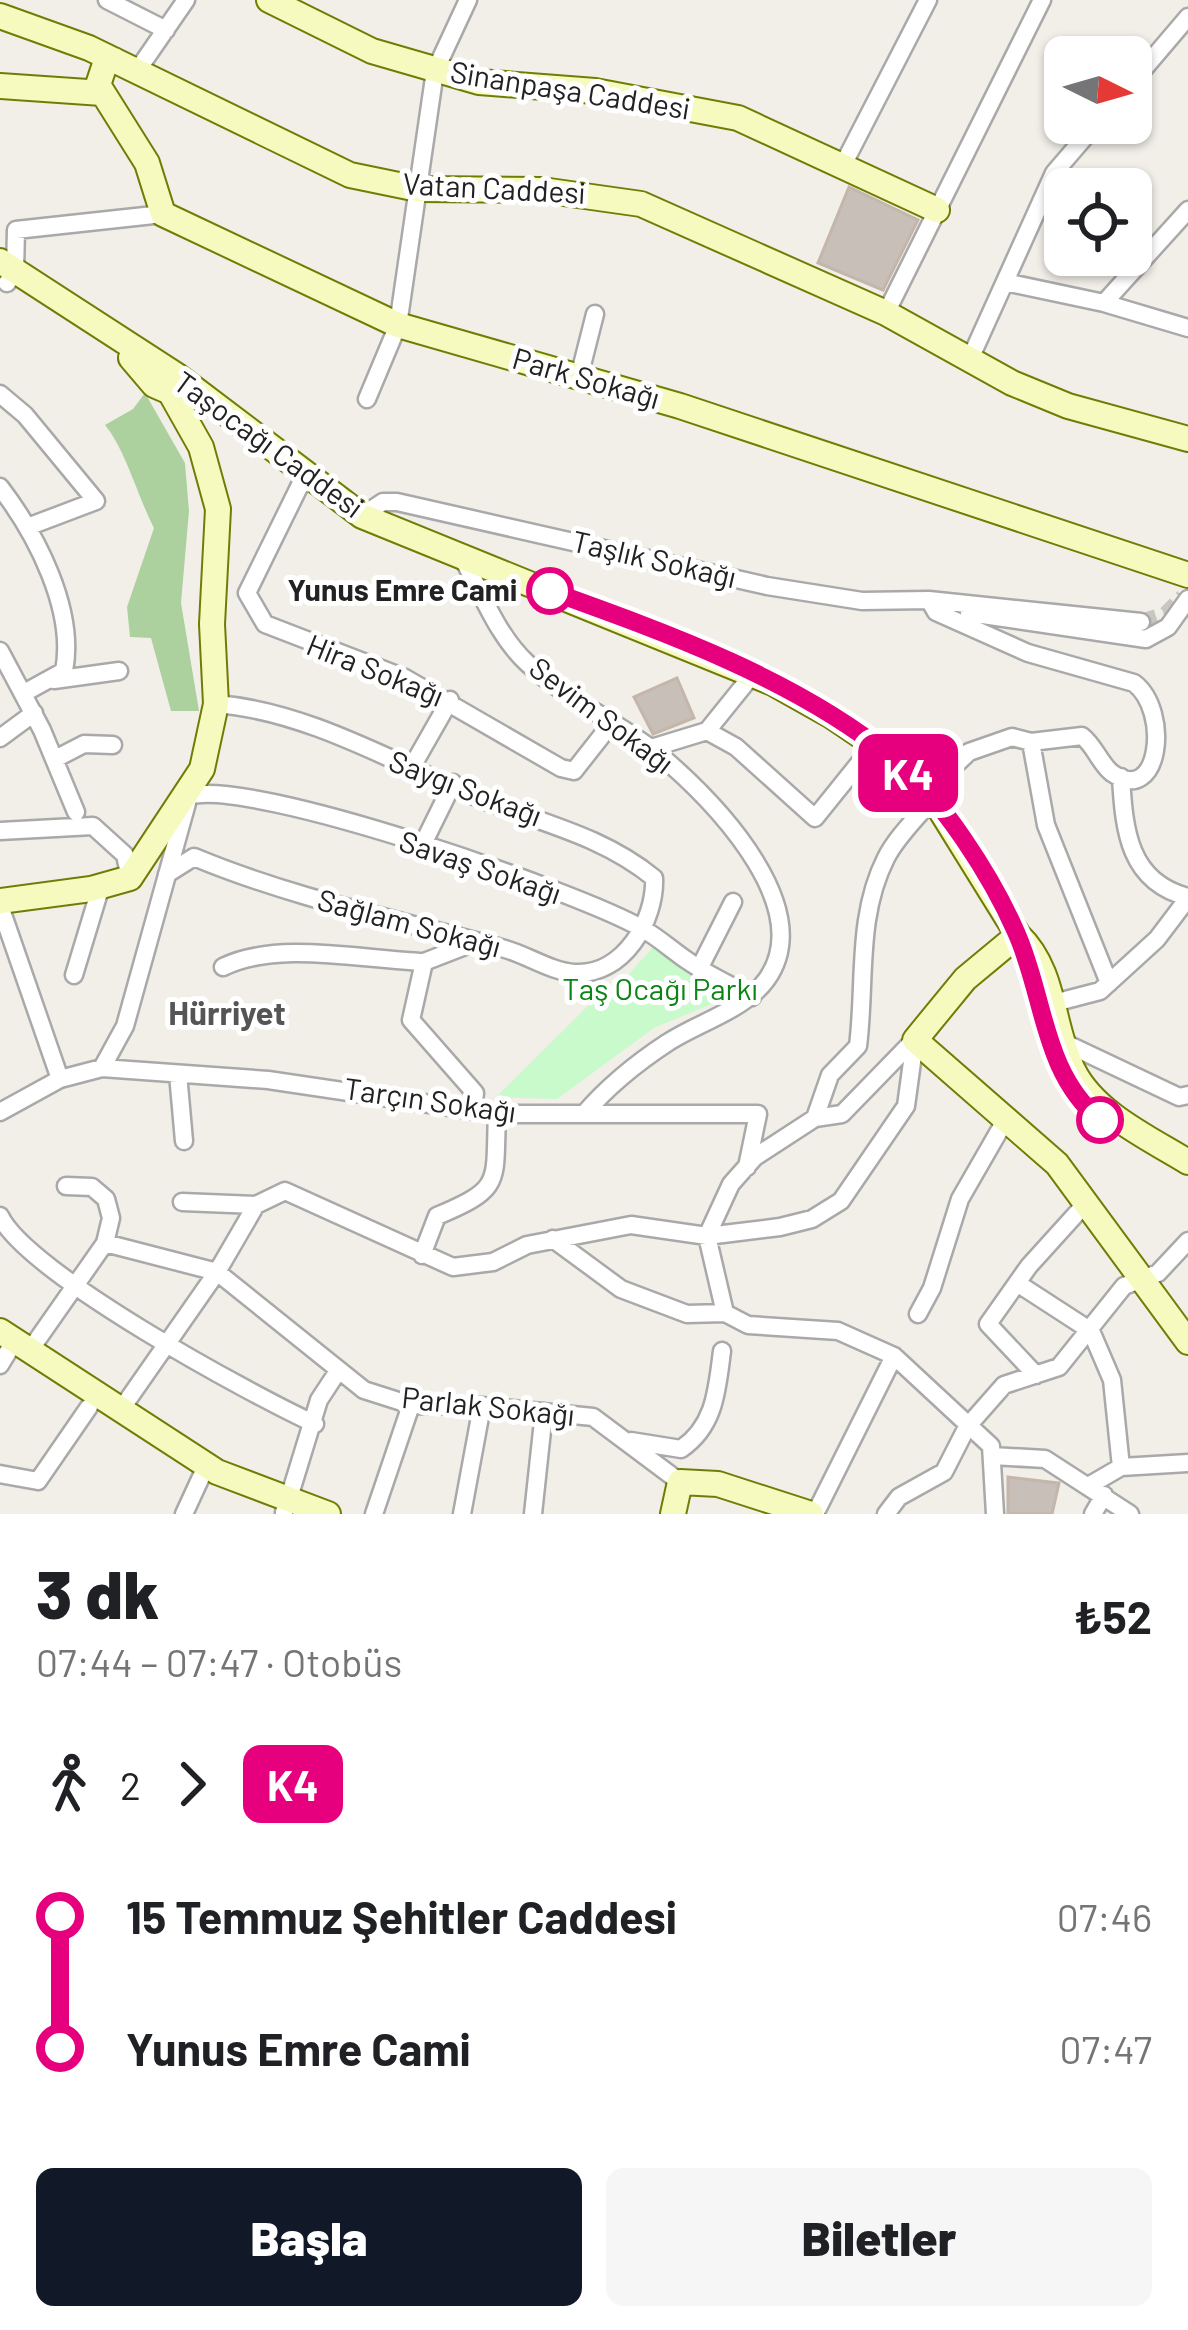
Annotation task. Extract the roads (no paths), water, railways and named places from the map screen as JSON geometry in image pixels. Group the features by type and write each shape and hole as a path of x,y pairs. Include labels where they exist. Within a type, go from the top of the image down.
{"street":[{"path":"107,0 166,30"},
{"path":"6,274 16,230 163,214 147,163 102,93 101,73 126,66 166,30 186,0"},
{"name":"Sinanpaşa Caddesi","path":"269,0 372,50 435,71 479,82 595,91 738,118 937,210"},
{"path":"367,399 398,325 435,71 468,0"},
{"path":"843,165 928,0"},
{"path":"886,313 1042,0"},
{"name":"Vatan Caddesi","path":"0,16 126,66 350,175 418,189 593,193 640,204 886,313 1068,406 1188,439"},
{"path":"1152,59 1188,17"},
{"path":"55,87 70,58 68,40"},
{"path":"0,86 102,93"},
{"path":"970,359 1054,173 1079,144"},
{"path":"1104,303 1188,210"},
{"name":"Park Sokağı","path":"163,214 398,325 579,377 1188,575"},
{"name":"Taşocağı Caddesi","path":"6,274 102,345 117,342 176,376 304,477 362,516 753,674 830,715 894,758 930,795 1018,934"},
{"path":"1005,282 1104,303 1188,328"},
{"path":"579,377 595,314"},
{"path":"60,1078 0,904 130,878 189,796 202,769 216,704 212,624 218,509 194,432 170,392 154,385 117,342"},
{"path":"0,394 25,415 96,501 31,526"},
{"name":"Hira Sokağı","path":"304,477 247,593 265,624 405,678 574,771 611,724"},
{"path":"0,487 31,526 69,648 64,671 53,681"},
{"name":"Taşlık Sokağı","path":"362,516 382,502 397,502 767,586 862,601 929,600 1141,622"},
{"name":"Sevim Sokağı","path":"464,561 508,643 530,666 648,749 730,827 765,875 782,926 779,959 752,997"},
{"name":"Taşlık Sokağı","path":"953,602 988,617 1146,639 1168,627 1188,598"},
{"path":"815,1118 830,1075 858,1046 858,997 872,888 888,853 969,752 1012,737 1031,742 1082,736 1109,771 1138,777 1153,764 1160,745 1147,692 1135,683 1028,652 935,612 929,600"},
{"path":"0,651 34,712 76,812"},
{"path":"24,693 53,681 118,670"},
{"path":"648,749 707,731 753,674"},
{"path":"413,764 450,700"},
{"name":"Saygı Sokağı","path":"216,704 311,728 413,764 633,861 654,878 656,901 642,928"},
{"path":"0,738 34,712"},
{"path":"707,731 736,746 815,818 873,746"},
{"path":"1031,742 1046,825 1109,982"},
{"path":"55,760 84,744 113,745"},
{"path":"1054,1003 1100,991 1156,939 1188,898 1161,890 1136,861 1126,832 1121,777"},
{"path":"423,844 453,783"},
{"name":"Savaş Sokağı","path":"189,796 230,792 275,799 423,844 642,928 700,969 752,997"},
{"path":"102,1068 125,1026 189,796"},
{"path":"167,874 194,857 182,822"},
{"path":"0,831 93,826 125,855 130,878"},
{"name":"Sağlam Sokağı","path":"194,857 323,902 574,973 608,966 642,928"},
{"path":"74,975 101,886"},
{"path":"700,969 733,902"},
{"path":"1018,934 1035,951 1065,1043 1087,1092 1188,1162"},
{"path":"725,1313 707,1235 715,1209 747,1167 815,1118 842,1114 915,1040 965,980 1018,934"},
{"path":"1018,934 1060,1075 1075,1099 1188,1176"},
{"path":"223,967 239,959 284,955 424,962 474,943"},
{"path":"424,962 411,1020 475,1093 473,1109"},
{"path":"584,1114 617,1077 752,997"},
{"path":"915,1040 1057,1165 1188,1342"},
{"path":"182,1202 256,1205 284,1191 453,1267 493,1262 553,1239 632,1225 707,1235 812,1219 842,1201 906,1106 915,1040"},
{"path":"1065,1043 1179,1097 1188,1095"},
{"name":"Tarçın Sokağı","path":"0,1112 60,1078 102,1068 314,1085 497,1114 758,1114 747,1167"},
{"path":"178,1074 184,1142"},
{"path":"422,1255 436,1216 483,1196 494,1179 497,1114"},
{"path":"918,1314 932,1288 960,1199 1006,1119"},
{"path":"8,1348 74,1282 105,1243 111,1217 106,1199 92,1187 66,1186"},
{"path":"1036,1375 988,1324 1086,1203"},
{"path":"120,1411 217,1273 256,1205"},
{"path":"0,1216 8,1232 165,1343 250,1394 315,1424"},
{"path":"553,1239 621,1289 687,1314 725,1313 748,1325 838,1331 894,1356 991,1445 994,1514"},
{"path":"886,1514 899,1497 944,1472 967,1426 1004,1385 1059,1367 1124,1286 1158,1273 1188,1241"},
{"name":"Parlak Sokağı","path":"105,1243 217,1273 364,1390 411,1405 482,1406 593,1417 680,1482"},
{"path":"1017,1283 1091,1331 1112,1380 1121,1467"},
{"path":"8,1348 88,1407 202,1475 286,1510 328,1514"},
{"path":"8,1348 286,1510"},
{"path":"625,1439 681,1449 697,1438 714,1408 722,1352"},
{"path":"673,1514 680,1482 718,1484 813,1514 894,1356"},
{"path":"286,1510 319,1400 338,1371"},
{"path":"374,1514 411,1405"},
{"path":"462,1514 482,1406"},
{"path":"0,1474 38,1481 88,1407"},
{"path":"533,1514 544,1412"},
{"path":"992,1456 1045,1460 1130,1514"},
{"path":"1093,1514 1097,1490 1121,1467 1188,1463"},
{"path":"184,1514 202,1475"}],"tunnel":[{"path":"1141,622 1166,614 1183,597"}],"place":[{"name":"Yunus Emre Cami","path":"550,591"}],"district":[{"name":"Hürriyet","path":"227,1013"}],"park label":[{"name":"Taş Ocağı Parkı","path":"660,990"}]}
